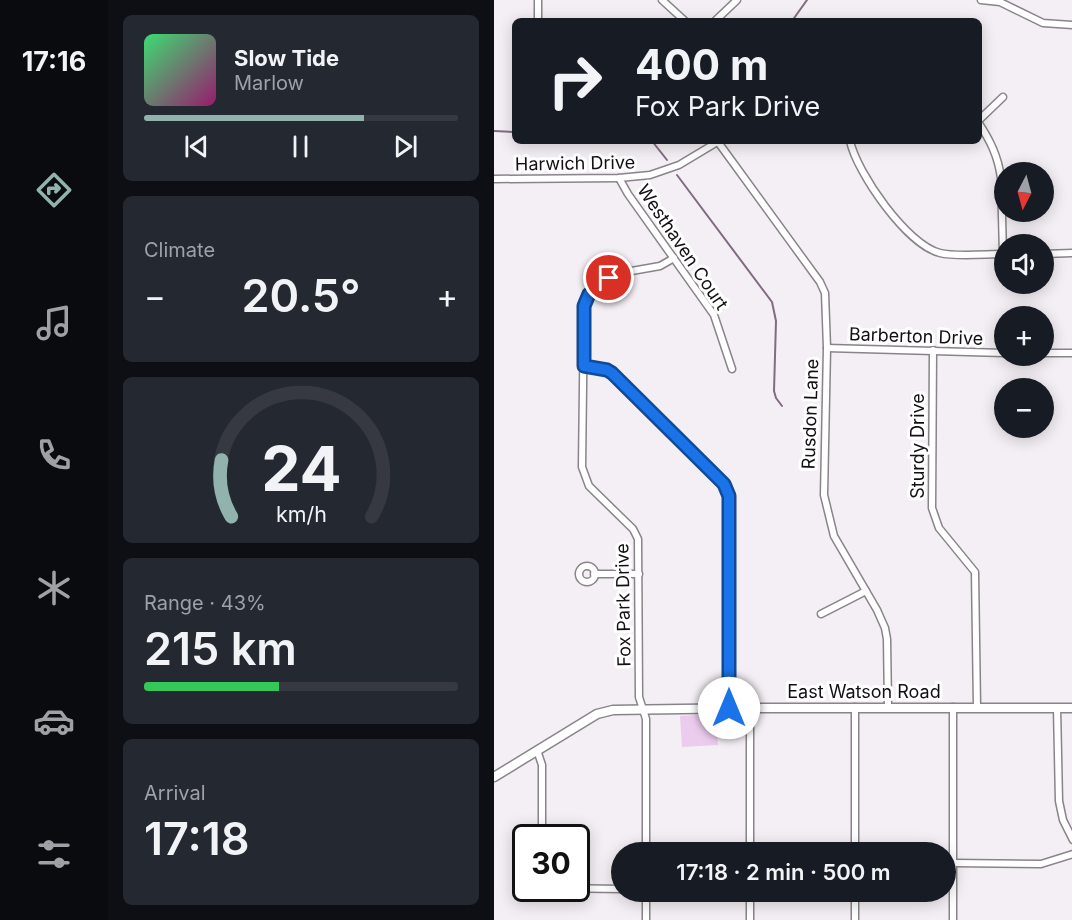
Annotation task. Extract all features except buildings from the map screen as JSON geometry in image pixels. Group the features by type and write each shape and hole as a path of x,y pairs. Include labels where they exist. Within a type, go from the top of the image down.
{"street":[{"path":"538,0 538,18"},
{"path":"662,0 682,18"},
{"path":"718,18 737,0"},
{"path":"981,0 1000,2 1043,24 1073,25"},
{"path":"982,117 1003,98"},
{"path":"982,127 999,165 1003,234"},
{"name":"Harwich Drive","path":"494,179 619,178 650,175 679,165 714,144"},
{"name":"Rusdon Lane","path":"721,144 825,292 827,348 824,495 834,536 885,628 888,707"},
{"path":"851,144 854,156 876,192 901,225 920,242 941,254 994,255"},
{"name":"Westhaven Court","path":"619,178 714,315 732,369"},
{"path":"1054,254 1073,253"},
{"name":"Fox Park Drive","path":"646,842 646,719 639,697 639,574 636,534 589,486 584,477 582,467 583,319 584,306 589,294 609,278 626,272 660,266 674,258"},
{"name":"Barberton Drive","path":"827,348 994,353"},
{"name":"Sturdy Drive","path":"933,350 932,508 940,528 975,572 977,708"},
{"path":"1054,353 1073,353"},
{"path":"584,366 612,373 724,484 729,496 729,708"},
{"path":"594,574 639,574"},
{"path":"821,614 866,591"},
{"path":"855,707 855,842"},
{"path":"953,707 954,842"},
{"name":"East Watson Road","path":"494,777 603,712 643,708 1073,708"},
{"path":"750,708 750,842"},
{"path":"1058,708 1059,801 1063,820 1073,840"},
{"path":"537,750 542,765 542,824"},
{"path":"956,863 1041,864 1073,854"},
{"path":"590,889 611,889"},
{"path":"646,902 646,920"},
{"path":"750,902 750,920"},
{"path":"855,902 855,920"},
{"path":"953,902 953,920"}],"shaded area":[{"path":"716,714 718,745 682,747 680,716"}],"waterway":[{"path":"794,18 807,0"},
{"path":"494,131 512,132"},
{"path":"654,144 667,160"},
{"path":"677,175 772,302 776,321 774,391 782,406"}],"route":[{"path":"609,278 589,294 584,306 584,366 612,373 724,484 729,496 729,708"}]}
